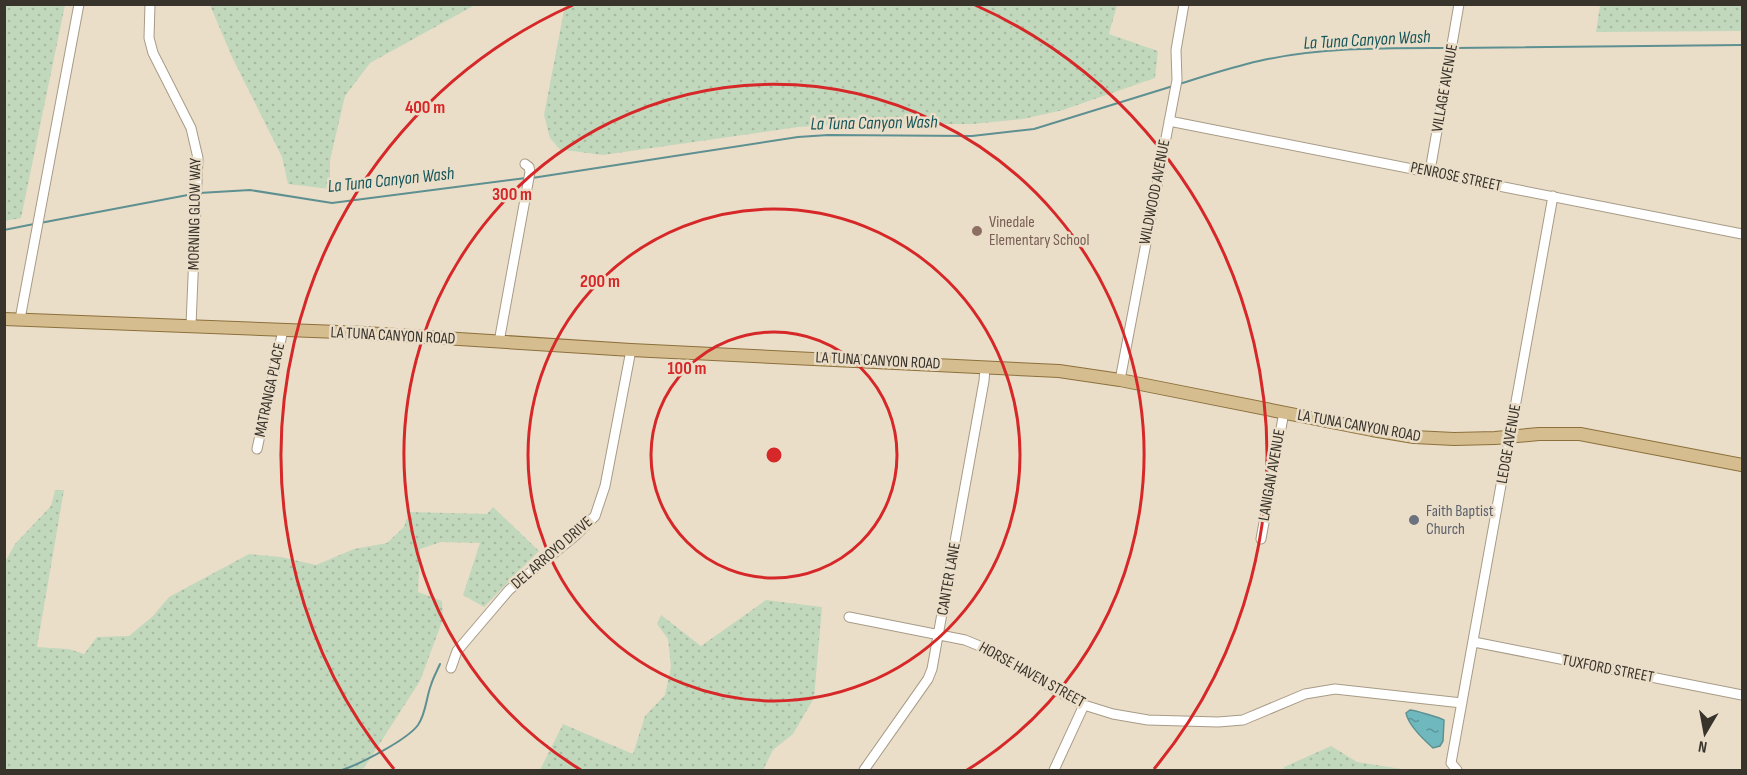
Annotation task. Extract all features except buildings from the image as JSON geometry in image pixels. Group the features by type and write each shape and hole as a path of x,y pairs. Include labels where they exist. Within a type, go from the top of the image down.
{"main road":[{"name":"LA TUNA CANYON ROAD","path":"4,319 191,325 1059,371 1120,380 1414,437 1463,440 1539,434 1580,434 1743,465"}],"street":[{"path":"20,319 79,4"},
{"name":"MORNING GLOW WAY","path":"150,4 149,38 153,53 196,145 197,194 191,325"},
{"name":"WILDWOOD AVENUE","path":"1120,380 1176,85 1176,50 1184,4"},
{"name":"VILLAGE AVENUE","path":"1430,171 1459,4"},
{"name":"PENROSE STREET","path":"1169,122 1430,171 1743,234"},
{"path":"499,342 528,173"},
{"name":"LEDGE AVENUE","path":"1454,767 1462,703 1553,196"},
{"name":"MATRANGA PLACE","path":"257,449 283,330"},
{"name":"DEL ARROYO DRIVE","path":"451,668 457,651 509,590 575,536 595,516 605,486 630,350"},
{"name":"CANTER LANE","path":"864,771 928,679 932,669 985,368"},
{"name":"LANIGAN AVENUE","path":"1261,539 1284,412"},
{"name":"HORSE HAVEN STREET","path":"849,617 965,640 987,649 1084,705 1113,714 1148,720 1218,722 1248,719 1305,694 1335,689 1462,703"},
{"name":"TUXFORD STREET","path":"1473,642 1743,695"},
{"path":"1054,771 1084,705"}],"green space":[{"path":"5,4 65,5 21,218 5,221"},
{"path":"210,5 475,5 370,63 345,96 330,160 330,189 288,184 282,157 232,57"},
{"path":"565,5 1117,5 1109,34 1158,51 1155,78 1063,110 1023,119 973,124 846,124 798,127 603,155 565,150 562,152 550,138 544,115"},
{"path":"1600,5 1742,5 1742,31 1596,32"},
{"path":"55,490 64,490 37,647 69,649 84,654 97,637 129,636 153,616 169,597 249,554 281,557 316,565 354,549 387,543 404,527 409,512 487,514 493,507 539,551 484,607 463,595 480,543 441,542 420,549 418,592 442,601 443,619 420,681 364,768 358,770 5,770 5,562 15,544 51,506"},
{"path":"766,600 822,607 814,698 793,734 773,750 763,770 540,770 563,724 633,754 645,716 665,695 671,667 668,639 657,624 661,615 701,646"},
{"path":"1331,746 1357,762 1408,770 1283,770 1284,767"}],"water":[{"path":"1410,710 1444,720 1443,741 1440,746 1433,748 1417,732 1407,718 1406,713"}],"waterway":[{"name":"La Tuna Canyon Wash","path":"1454,48 1742,45"},
{"name":"La Tuna Canyon Wash","path":"1179,84 1249,63 1282,56 1353,49 1448,48"},
{"name":"La Tuna Canyon Wash","path":"532,178 798,137 828,135 972,136 1034,129 1173,86"},
{"name":"La Tuna Canyon Wash","path":"199,193 250,190 332,203 526,178"},
{"name":"La Tuna Canyon Wash","path":"40,223 193,194"},
{"name":"La Tuna Canyon Wash","path":"4,230 34,224"},
{"path":"342,770 394,744 418,725 440,664"}],"place":[{"name":"Vinedale Elementary School","path":"977,231"},
{"name":"Faith Baptist Church","path":"1414,520"}]}
